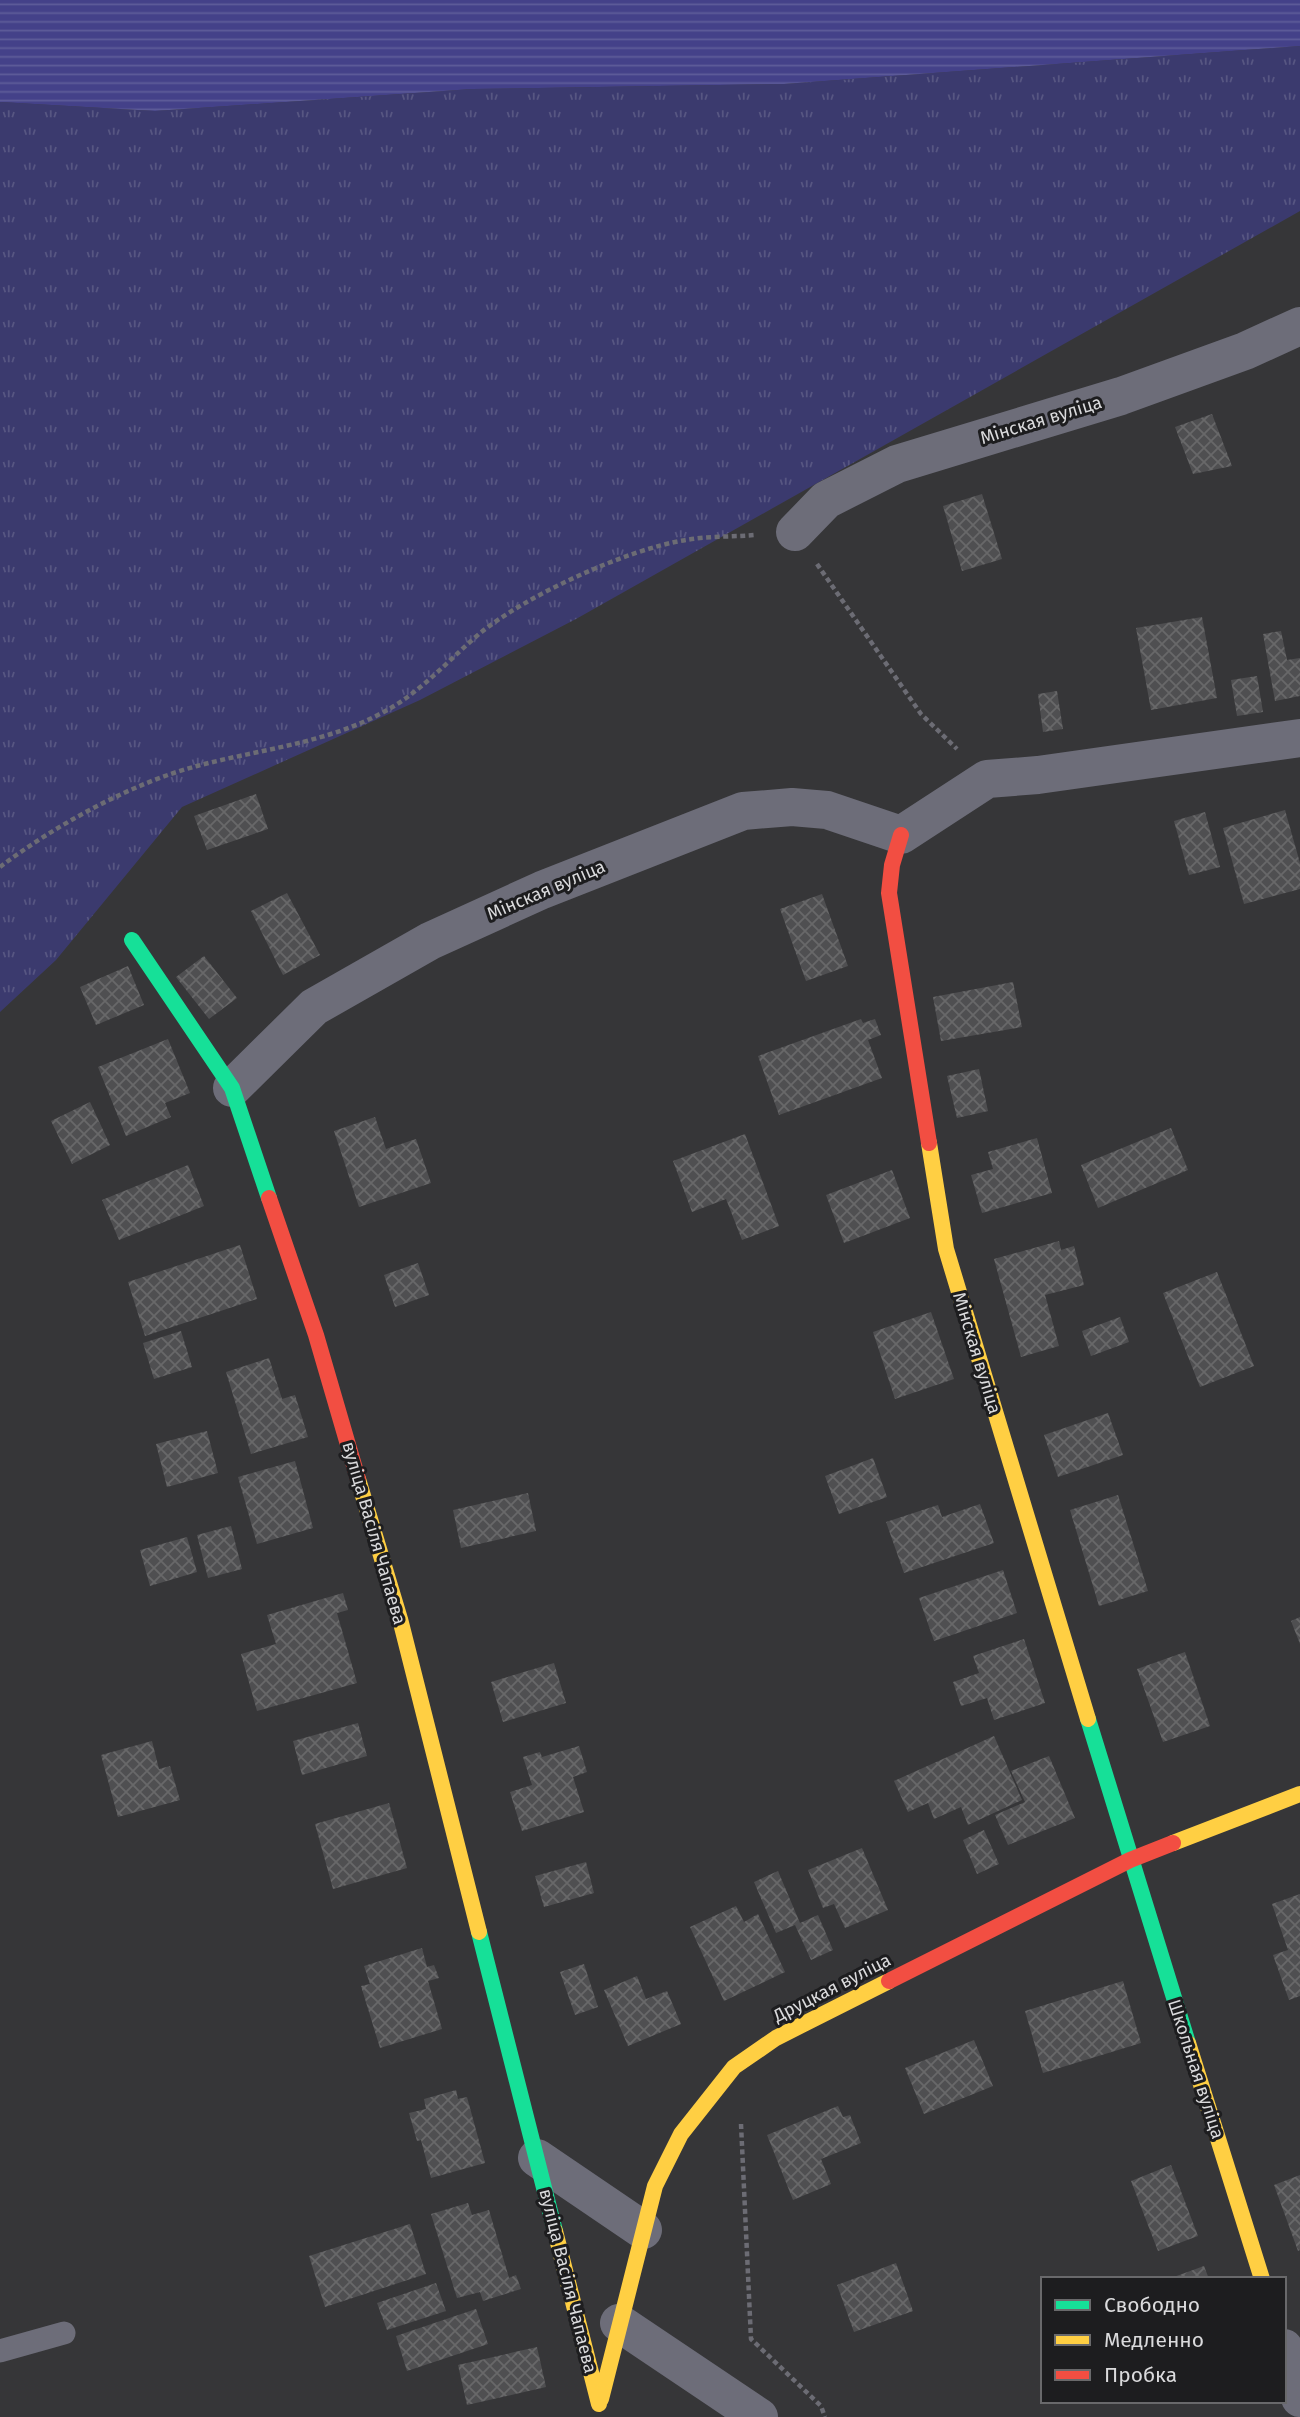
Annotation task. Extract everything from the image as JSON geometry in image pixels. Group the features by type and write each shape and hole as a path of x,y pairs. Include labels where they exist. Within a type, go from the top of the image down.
{"street":[{"name":"Мінская вуліца","path":"795,533 826,500 897,464 1121,396 1245,351 1300,327"},
{"path":"901,835 987,779 1038,775 1300,738"},
{"name":"Мінская вуліца","path":"232,1088 314,1007 430,941 542,890 743,811 792,807 827,810 901,835 892,865 889,893 946,1249 1130,1860"},
{"name":"вуліца Васіля Чапаева","path":"132,940 232,1088 316,1335 400,1619 537,2158 597,2410"},
{"name":"Друцкая вуліца","path":"597,2410 655,2186 681,2134 734,2067 776,2038 1130,1860 1300,1794"},
{"name":"Школьная вуліца","path":"1130,1860 1261,2277"},
{"name":"вуліца Васіля Чапаева","path":"537,2158 643,2230"},
{"path":"619,2323 759,2417"},
{"path":"1286,2354 1300,2398"}],"lane":[{"path":"0,2351 64,2333"}],"path":[{"path":"0,867 33,842 101,804 195,766 308,741 376,716 421,690 481,633 532,599 613,561 684,540 795,533 921,715 987,779"},
{"path":"741,2119 751,2339 821,2406 825,2417"}],"green space":[{"path":"1300,46 1300,211 576,619 420,700 182,807 56,960 0,1012 0,102 155,111 472,89 784,84"}],"shaded area":[{"path":"0,0 1300,0 1300,46 784,84 472,89 155,111 0,102"}],"building":[{"path":"1212,414 1232,466 1193,474 1175,427"},
{"path":"982,494 1002,559 962,571 943,506"},
{"path":"1202,617 1217,698 1151,710 1136,628"},
{"path":"1281,631 1287,660 1300,658 1300,696 1275,701 1263,634"},
{"path":"1257,676 1263,712 1237,716 1231,680"},
{"path":"1057,691 1063,729 1043,732 1038,694"},
{"path":"256,794 268,829 207,850 194,816"},
{"path":"1285,810 1300,863 1300,889 1244,904 1223,828"},
{"path":"1205,812 1220,867 1189,875 1174,821"},
{"path":"287,893 320,955 283,975 251,911"},
{"path":"822,894 848,966 806,981 780,909"},
{"path":"204,956 237,998 209,1019 176,977"},
{"path":"128,966 144,1005 96,1025 80,987"},
{"path":"1013,982 1022,1027 941,1041 933,997"},
{"path":"861,1019 863,1023 875,1019 881,1035 868,1040 882,1078 779,1115 758,1056"},
{"path":"168,1039 190,1093 165,1103 171,1117 126,1136 98,1067"},
{"path":"979,1069 988,1111 957,1118 947,1076"},
{"path":"90,1102 110,1145 72,1164 51,1121"},
{"path":"375,1117 386,1149 416,1139 431,1183 359,1207 334,1131"},
{"path":"1171,1128 1188,1170 1098,1208 1081,1165"},
{"path":"745,1134 779,1226 742,1240 726,1199 692,1212 673,1161"},
{"path":"1037,1138 1052,1193 982,1213 971,1175 993,1169 988,1152"},
{"path":"188,1165 204,1206 119,1240 102,1200"},
{"path":"892,1170 910,1218 844,1243 826,1195"},
{"path":"1059,1241 1061,1250 1074,1246 1084,1285 1045,1295 1059,1346 1021,1357 994,1259"},
{"path":"240,1245 257,1299 145,1336 128,1282"},
{"path":"418,1263 429,1295 395,1307 384,1275"},
{"path":"1217,1272 1254,1366 1200,1387 1163,1293"},
{"path":"931,1312 954,1379 895,1399 873,1332"},
{"path":"1120,1317 1129,1342 1091,1356 1082,1331"},
{"path":"181,1331 192,1367 154,1379 143,1343"},
{"path":"269,1358 282,1399 295,1395 308,1437 251,1454 226,1372"},
{"path":"1108,1413 1123,1455 1058,1477 1044,1435"},
{"path":"207,1431 218,1473 167,1487 156,1444"},
{"path":"873,1458 887,1497 839,1514 825,1476"},
{"path":"295,1461 313,1528 257,1544 238,1477"},
{"path":"528,1493 536,1531 461,1548 453,1510"},
{"path":"1118,1495 1148,1591 1099,1606 1070,1510"},
{"path":"980,1504 994,1543 904,1573 886,1522 938,1505 942,1517"},
{"path":"231,1526 242,1569 208,1578 197,1535"},
{"path":"187,1537 197,1572 150,1586 140,1550"},
{"path":"1003,1570 1017,1613 934,1641 919,1598"},
{"path":"343,1593 348,1610 337,1613 357,1683 257,1711 241,1654 276,1644 267,1615"},
{"path":"1300,1617 1300,1644 1291,1621"},
{"path":"1024,1639 1045,1703 994,1720 987,1698 961,1706 953,1682 979,1673 973,1656"},
{"path":"1185,1652 1210,1726 1163,1742 1137,1669"},
{"path":"554,1663 566,1703 503,1722 491,1682"},
{"path":"358,1723 367,1756 302,1775 293,1741"},
{"path":"994,1736 1022,1800 968,1825 961,1807 934,1819 928,1803 908,1812 894,1781"},
{"path":"152,1741 159,1769 170,1766 180,1800 118,1817 101,1755"},
{"path":"579,1746 587,1772 573,1777 584,1812 522,1831 510,1792 532,1785 523,1757 540,1752 542,1757"},
{"path":"1049,1756 1075,1818 1008,1845 995,1815 1025,1802 1011,1771"},
{"path":"389,1803 407,1868 333,1889 315,1824"},
{"path":"984,1830 999,1864 977,1874 963,1840"},
{"path":"862,1848 888,1910 845,1928 834,1904 823,1908 808,1870"},
{"path":"586,1862 594,1893 544,1907 535,1876"},
{"path":"778,1871 800,1923 818,1915 833,1950 811,1960 795,1925 776,1933 754,1882"},
{"path":"1300,1894 1300,1996 1289,2000 1273,1955 1288,1950 1272,1904"},
{"path":"736,1906 744,1922 758,1914 785,1972 724,2001 690,1927"},
{"path":"422,1948 427,1967 434,1965 439,1978 428,1981 442,2029 380,2048 361,1986 370,1984 364,1966"},
{"path":"584,1964 598,2007 575,2015 560,1972"},
{"path":"637,1976 646,1999 667,1991 681,2024 628,2046 604,1990"},
{"path":"1123,1981 1141,2043 1043,2073 1025,2011"},
{"path":"974,2040 993,2086 924,2114 905,2068"},
{"path":"456,2090 458,2099 467,2097 485,2163 431,2178 421,2140 417,2141 409,2113 426,2109 424,2099"},
{"path":"838,2106 843,2117 850,2115 861,2143 821,2159 831,2184 793,2200 767,2135"},
{"path":"1171,2165 1198,2236 1158,2251 1131,2181"},
{"path":"1300,2175 1300,2250 1298,2251 1274,2185"},
{"path":"468,2203 472,2215 489,2210 509,2278 516,2275 521,2289 483,2301 480,2292 457,2298 431,2214"},
{"path":"410,2224 426,2274 325,2307 309,2256"},
{"path":"896,2263 913,2311 854,2332 837,2285"},
{"path":"1204,2266 1208,2277 1174,2277"},
{"path":"436,2283 446,2311 387,2330 377,2303"},
{"path":"476,2309 488,2344 407,2371 396,2336"},
{"path":"537,2347 546,2387 467,2405 458,2365"}],"traffic: fast":[{"path":"132,940 232,1088 269,1198"},
{"path":"1088,1719 1188,2043"},
{"path":"479,1932 555,2231"}],"traffic: slow":[{"path":"929,1143 946,1249 1088,1719"},
{"path":"358,1479 400,1619 479,1932"},
{"path":"1173,1843 1300,1794"},
{"path":"601,2399 655,2186 681,2134 734,2067 776,2038 889,1981"},
{"path":"1188,2043 1261,2277"},
{"path":"555,2231 599,2404"}],"traffic: jam":[{"path":"901,835 892,865 889,893 929,1143"},
{"path":"269,1198 316,1335 358,1479"},
{"path":"889,1981 1130,1860 1173,1843"}]}
